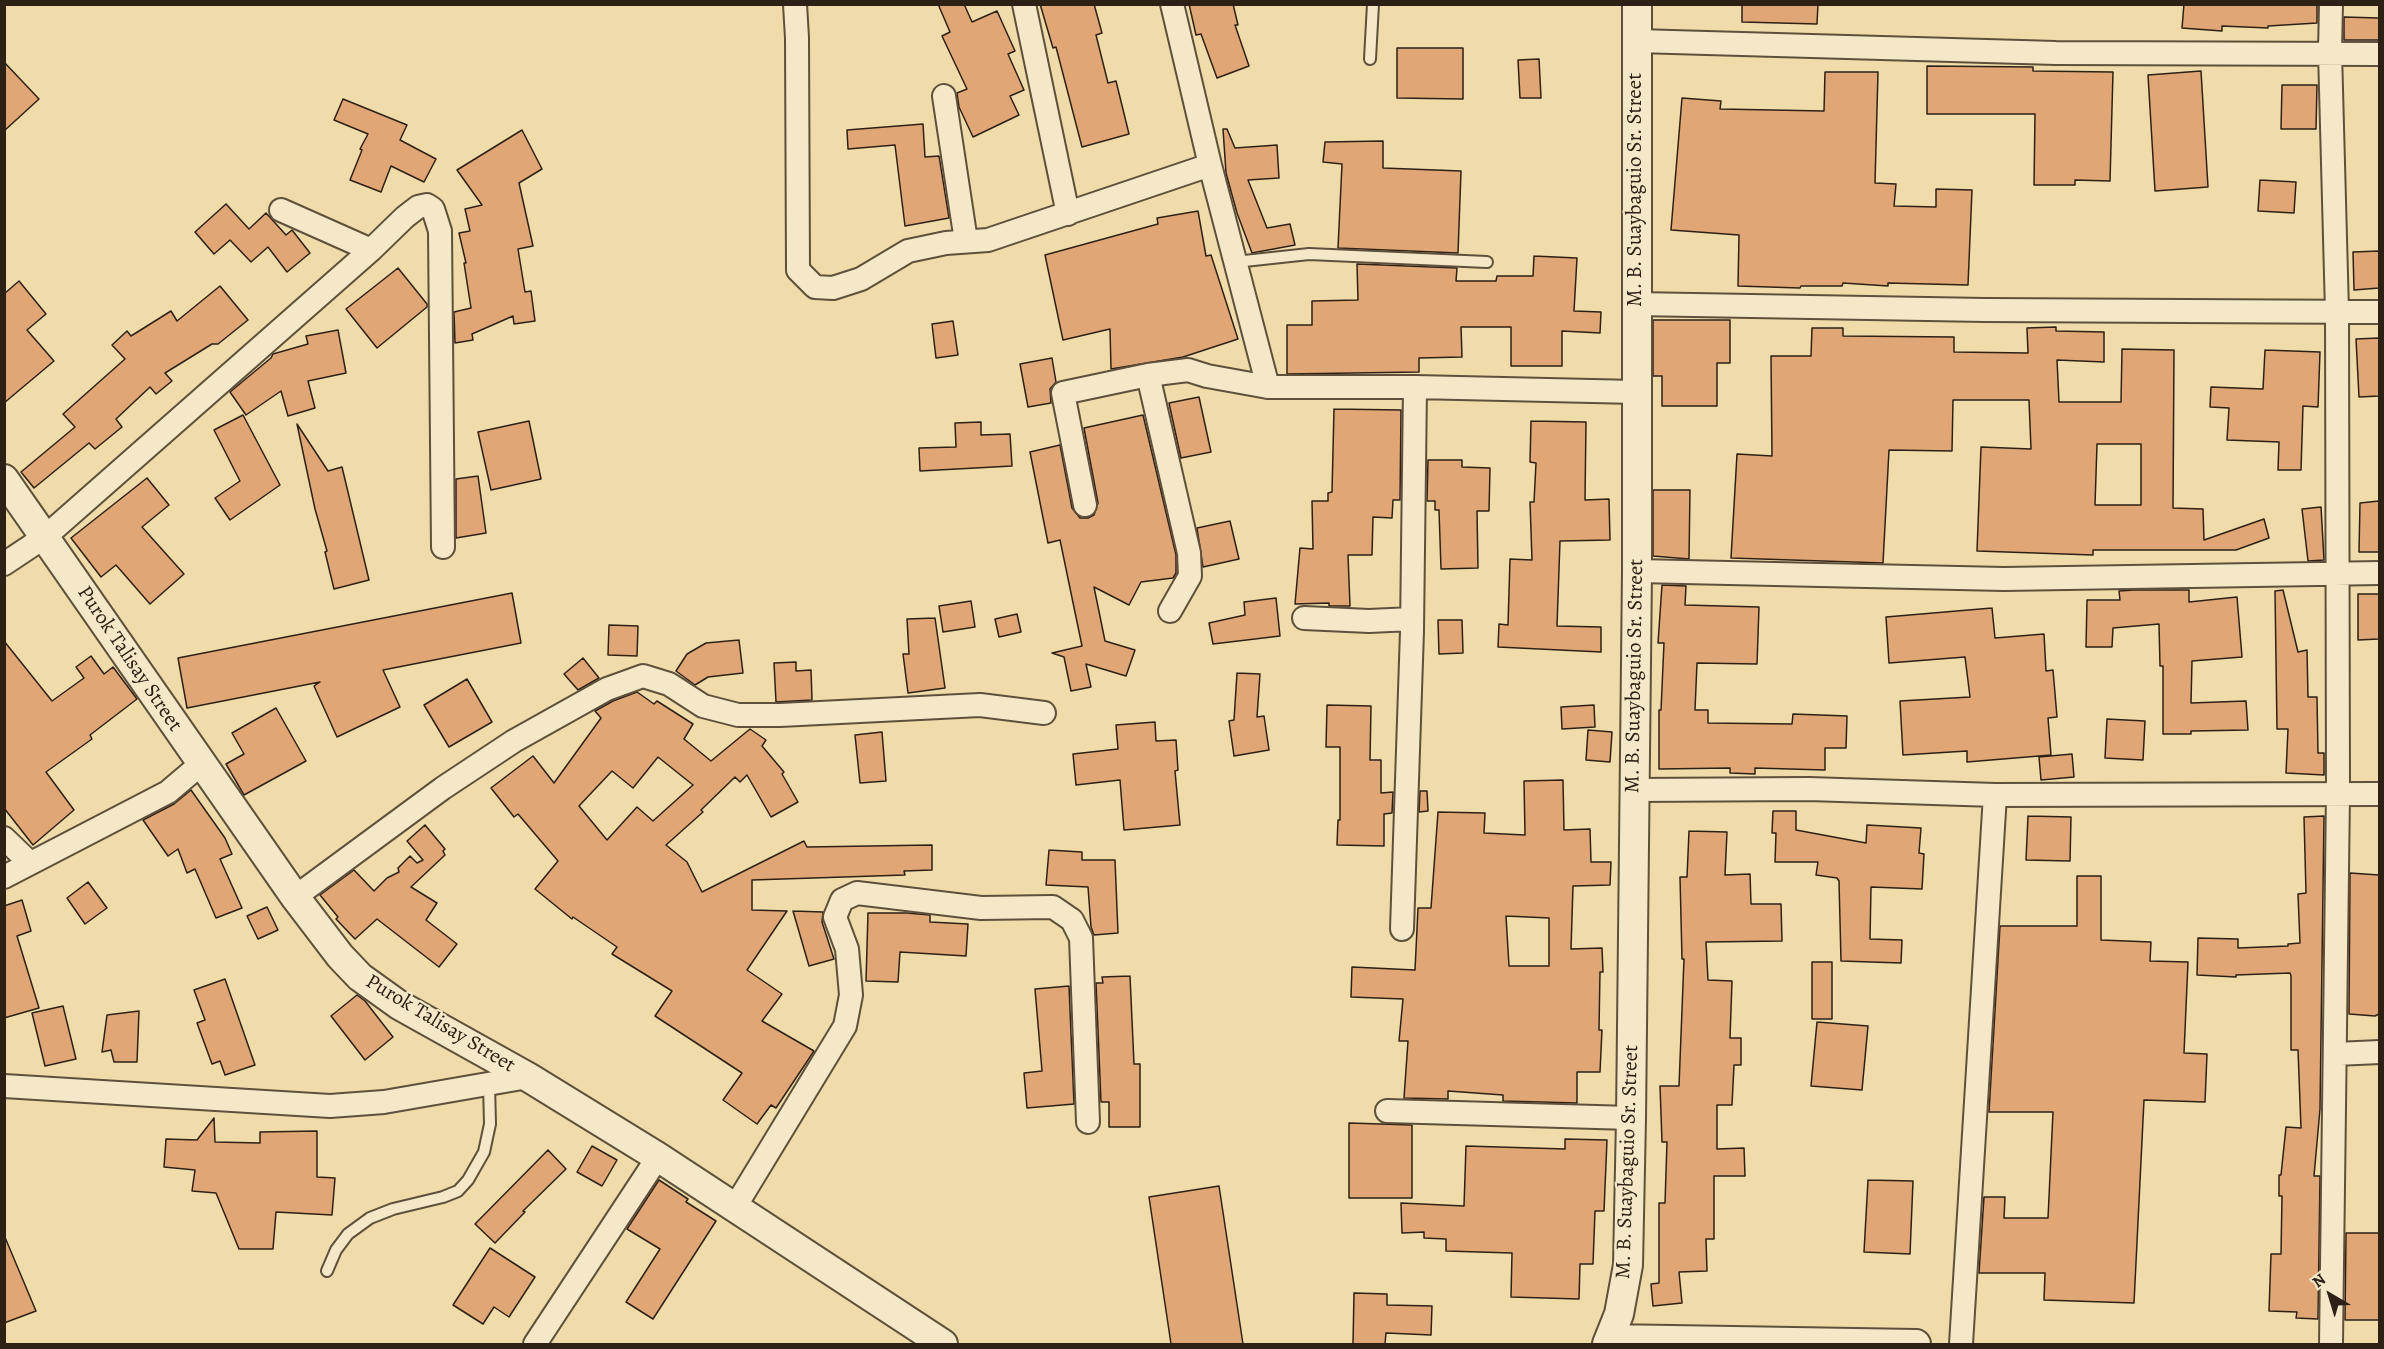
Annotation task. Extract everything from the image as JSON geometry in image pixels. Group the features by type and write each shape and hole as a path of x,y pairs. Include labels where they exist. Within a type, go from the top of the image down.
{"street":[{"path":"795,4 798,270 815,287 833,288 861,279 908,251 966,241 988,240 1210,165"},
{"path":"1024,4 1068,214"},
{"path":"1172,4 1210,165 1268,387"},
{"name":"M. B. Suaybaguio Sr. Street","path":"1609,1342 1624,1293 1628,1265 1637,571 1635,304 1637,4"},
{"path":"2331,4 2330,52 2337,312 2338,794 2331,1344"},
{"path":"1637,41 2045,53 2330,52 2379,54"},
{"path":"944,96 966,241"},
{"path":"4,564 46,536 418,207 427,205 433,209 440,231 443,548"},
{"path":"281,210 371,250"},
{"path":"1635,304 1985,310 2379,312"},
{"path":"1085,505 1063,393 1148,375 1188,370 1207,376 1268,387 1415,387 1636,392"},
{"path":"1148,375 1189,553 1190,576 1170,611"},
{"path":"1402,929 1412,619 1415,387"},
{"name":"Purok Talisay Street","path":"4,479 46,536 201,765 295,897 340,956 360,977 399,1005 528,1077 658,1156 943,1344"},
{"path":"1637,571 2004,579 2379,573"},
{"path":"1304,618 1369,621 1412,619"},
{"path":"295,897 443,788 514,741 607,689 643,676 669,684 703,706 738,715 980,705 1044,712"},
{"path":"4,877 168,792 201,765"},
{"path":"1633,790 1809,789 1995,795 2379,794"},
{"path":"1961,1344 1995,795"},
{"path":"4,838 30,863"},
{"path":"735,1207 845,1026 851,995 847,949 835,917 842,900 857,893 981,909 1053,907 1072,920 1081,938 1088,1122"},
{"path":"2335,1054 2379,1052"},
{"path":"4,1086 278,1105 330,1106 384,1102 528,1077"},
{"path":"1387,1111 1631,1118"},
{"path":"535,1344 658,1156"},
{"path":"1609,1342 1916,1344"}],"lane":[{"path":"1370,59 1373,4"},
{"path":"1235,262 1309,254 1487,262"},
{"path":"327,1271 336,1250 348,1234 370,1218 458,1191 468,1180 484,1152 486,1143 490,1124 489,1084"}],"building":[{"path":"938,4 964,4 972,22 997,11 1015,51 1008,54 1024,90 1010,96 1019,115 973,137 959,107 957,93 967,89 942,36 950,32"},
{"path":"1040,4 1094,4 1102,33 1096,35 1108,83 1116,81 1129,134 1082,147 1056,47 1053,48"},
{"path":"1189,4 1233,4 1238,25 1235,25 1249,66 1217,78 1201,34 1196,35"},
{"path":"1742,4 1818,4 1817,24 1742,22"},
{"path":"2184,4 2317,4 2317,23 2268,26 2268,28 2222,26 2222,31 2182,28"},
{"path":"2344,17 2379,18 2379,40 2344,40"},
{"path":"1397,48 1463,48 1463,99 1397,98"},
{"path":"1539,59 1541,98 1520,98 1518,60"},
{"path":"4,62 39,99 4,131"},
{"path":"1927,66 2033,67 2033,71 2113,72 2110,181 2075,180 2075,185 2034,185 2035,114 1927,114"},
{"path":"2201,71 2208,187 2155,191 2148,75"},
{"path":"1825,72 1878,72 1875,183 1896,184 1894,206 1936,207 1936,189 1972,190 1968,285 1888,283 1888,286 1843,283 1842,286 1801,286 1800,288 1738,286 1739,235 1671,230 1682,98 1721,101 1720,109 1824,111"},
{"path":"2282,85 2317,85 2316,129 2281,129"},
{"path":"343,99 407,125 400,140 436,159 424,182 391,166 381,192 350,180 362,150 360,149 368,134 334,120"},
{"path":"923,124 925,157 939,156 949,218 905,226 895,145 848,149 847,130"},
{"path":"1223,129 1227,129 1235,148 1277,145 1279,178 1248,180 1267,228 1290,224 1295,245 1252,253 1237,213 1226,173"},
{"path":"522,130 542,169 519,183 533,246 518,249 525,292 531,291 535,321 514,324 513,316 472,334 473,340 455,343 454,312 471,308 464,263 466,263 459,233 470,231 465,209 482,205 457,170"},
{"path":"1383,141 1383,168 1461,171 1458,253 1338,248 1342,164 1323,162 1325,142"},
{"path":"2260,180 2296,182 2294,213 2258,211"},
{"path":"226,204 249,229 266,213 286,235 292,230 310,253 287,272 268,247 251,262 230,240 214,254 195,232"},
{"path":"1198,211 1206,256 1211,255 1238,339 1183,357 1111,369 1110,329 1063,340 1045,255 1158,224 1157,218"},
{"path":"2379,251 2379,288 2354,290 2353,252"},
{"path":"1534,256 1577,258 1574,311 1601,312 1600,333 1562,331 1562,366 1511,366 1511,327 1461,327 1462,357 1419,358 1419,372 1287,374 1287,325 1312,325 1312,301 1358,300 1357,264 1457,268 1456,281 1496,281 1497,276 1533,276"},
{"path":"398,268 427,307 377,348 346,309"},
{"path":"19,281 46,314 27,330 54,361 4,403 4,294"},
{"path":"220,286 248,320 218,344 212,344 165,373 172,381 156,394 150,387 116,419 122,427 95,449 89,443 34,488 21,472 75,427 63,414 125,359 112,345 127,331 131,336 171,311 177,321"},
{"path":"1653,320 1730,320 1730,363 1717,363 1717,406 1662,406 1662,376 1653,376"},
{"path":"953,321 958,355 936,358 932,324"},
{"path":"2056,327 2056,331 2104,332 2104,362 2057,360 2059,402 2121,402 2122,349 2174,350 2173,508 2203,509 2204,540 2264,519 2269,538 2236,550 2093,550 2093,555 1977,551 1981,447 2031,449 2029,400 1953,400 1952,451 1889,450 1883,563 1731,558 1737,454 1772,456 1771,356 1811,356 1812,328 1843,328 1843,336 1954,337 1954,352 2028,353 2027,328","holes":["2097,444 2141,444 2141,505 2095,505"]},
{"path":"338,330 346,373 308,381 315,408 288,416 281,391 246,415 230,392 273,354 308,344 306,336"},
{"path":"2379,338 2379,396 2359,397 2356,339"},
{"path":"2265,350 2320,352 2318,407 2303,406 2301,470 2278,470 2279,442 2227,440 2229,408 2210,407 2211,387 2263,389"},
{"path":"1052,358 1056,382 1050,389 1051,403 1028,407 1020,364"},
{"path":"1199,397 1211,452 1181,458 1169,403"},
{"path":"1334,409 1401,410 1400,500 1393,500 1392,518 1373,517 1372,555 1348,555 1350,606 1329,606 1329,603 1295,604 1300,548 1313,549 1312,501 1328,501 1328,493 1332,492"},
{"path":"243,415 280,485 230,520 215,498 240,481 214,430"},
{"path":"1143,415 1176,555 1176,573 1173,578 1141,582 1129,605 1094,587 1105,641 1135,650 1126,676 1086,664 1091,687 1071,691 1064,657 1052,653 1082,646 1060,540 1048,543 1030,452 1060,445 1072,508 1080,518 1088,518 1094,515 1098,503 1084,428"},
{"path":"529,421 541,479 491,490 478,432"},
{"path":"1531,421 1586,422 1585,500 1609,499 1610,540 1560,541 1557,626 1601,627 1601,652 1498,647 1499,624 1508,625 1510,559 1532,560 1530,502 1534,502 1536,463 1530,462"},
{"path":"981,422 981,435 1010,434 1012,466 920,471 919,448 956,447 955,423"},
{"path":"297,424 328,471 342,467 369,580 334,589"},
{"path":"1428,460 1462,460 1462,467 1490,468 1489,511 1477,511 1478,568 1441,569 1439,510 1435,510 1435,501 1427,501"},
{"path":"478,476 486,533 456,538 456,479"},
{"path":"147,478 169,505 142,527 184,574 150,604 116,565 101,577 71,538"},
{"path":"1653,490 1690,490 1689,559 1653,556"},
{"path":"2379,501 2379,552 2359,552 2360,503"},
{"path":"2321,507 2324,560 2308,561 2302,509"},
{"path":"1230,521 1239,559 1203,567 1197,528"},
{"path":"1662,585 1686,586 1685,605 1759,607 1757,664 1697,663 1695,710 1708,710 1708,723 1792,724 1793,714 1847,716 1846,748 1825,748 1825,770 1755,768 1755,774 1730,773 1730,768 1659,769 1659,710 1661,710 1664,643 1658,643"},
{"path":"2189,590 2189,602 2237,597 2242,657 2192,661 2191,703 2246,701 2248,730 2163,734 2163,666 2160,666 2159,624 2113,628 2112,647 2086,647 2087,600 2120,600 2119,591"},
{"path":"2283,590 2298,652 2307,650 2308,697 2317,697 2318,753 2324,753 2324,775 2286,773 2288,729 2277,729 2275,591"},
{"path":"512,593 521,643 383,670 400,707 337,737 314,686 320,682 187,708 178,658"},
{"path":"2358,594 2379,594 2379,639 2358,640"},
{"path":"1276,598 1280,636 1213,644 1209,623 1245,615 1244,602"},
{"path":"971,601 975,627 943,632 939,606"},
{"path":"1992,608 1995,638 2044,634 2046,671 2053,670 2057,717 2048,718 2051,755 1967,762 1967,751 1903,755 1900,701 1970,697 1965,657 1889,663 1886,617"},
{"path":"1017,614 1021,632 999,637 995,619"},
{"path":"935,618 945,688 908,693 903,654 909,654 907,619"},
{"path":"1438,620 1462,620 1463,653 1439,654"},
{"path":"609,625 638,626 637,656 608,655"},
{"path":"739,640 743,673 708,677 695,685 676,671 687,654 706,643"},
{"path":"4,641 52,701 84,678 76,667 91,656 104,674 113,667 137,699 90,735 92,739 46,772 74,810 33,845 4,808"},
{"path":"583,658 599,678 578,690 564,674"},
{"path":"796,662 796,671 811,670 812,700 776,702 774,663"},
{"path":"1237,673 1260,674 1257,717 1264,716 1269,750 1234,756 1229,721 1234,720"},
{"path":"467,679 492,722 449,747 424,705"},
{"path":"637,692 654,704 657,701 693,724 684,739 711,761 750,729 766,740 762,746 784,772 782,774 798,802 771,817 747,775 740,782 735,777 701,810 703,812 666,845 687,862 702,892 804,841 807,847 932,845 932,870 904,871 905,875 752,880 752,910 787,911 747,970 782,994 762,1021 814,1051 776,1108 771,1105 757,1124 723,1100 742,1073 655,1016 672,991 612,954 617,947 573,917 572,919 535,889 558,861 518,814 514,817 491,788 533,756 554,783 601,718 595,711","holes":["658,757 693,785 653,821 637,807 607,840 579,806 612,771 633,788"]},
{"path":"1327,705 1371,706 1370,760 1381,760 1381,793 1393,792 1392,813 1384,814 1384,846 1337,845 1338,820 1340,820 1340,747 1326,747"},
{"path":"1594,705 1595,727 1562,729 1561,707"},
{"path":"276,708 306,761 244,795 226,764 244,754 232,733"},
{"path":"2107,719 2145,721 2143,760 2105,758"},
{"path":"1155,722 1156,741 1176,740 1178,770 1175,771 1180,825 1124,830 1120,780 1076,785 1073,754 1118,749 1116,725"},
{"path":"1588,730 1612,732 1610,762 1586,760"},
{"path":"882,732 886,781 860,783 855,735"},
{"path":"2072,754 2074,777 2041,780 2039,757"},
{"path":"1563,780 1564,830 1590,829 1591,862 1611,862 1610,885 1573,886 1571,949 1602,948 1600,1072 1577,1072 1577,1103 1503,1101 1503,1095 1448,1091 1448,1099 1404,1098 1408,1041 1399,1041 1403,999 1351,997 1352,967 1415,970 1418,908 1431,908 1438,812 1485,813 1484,833 1525,835 1524,781","holes":["1506,916 1549,918 1549,966 1509,966"]},
{"path":"191,790 225,838 232,854 220,859 242,908 216,918 195,869 187,873 178,849 168,856 143,820 174,804"},
{"path":"1420,791 1427,791 1428,811 1419,812"},
{"path":"1773,811 1796,811 1796,830 1866,843 1867,825 1921,828 1919,853 1924,854 1922,889 1871,887 1870,939 1902,940 1901,963 1841,961 1839,881 1837,878 1816,875 1818,862 1775,862 1776,833 1772,833"},
{"path":"2028,816 2071,817 2070,861 2026,860"},
{"path":"2324,816 2320,1109 2314,1176 2320,1176 2318,1319 2296,1318 2297,1312 2269,1311 2271,1254 2281,1254 2282,1196 2279,1196 2279,1175 2281,1175 2286,1127 2301,1128 2298,1050 2291,1050 2290,973 2236,975 2236,977 2197,975 2198,938 2238,939 2238,948 2288,946 2288,944 2300,943 2298,894 2306,893 2304,817"},
{"path":"425,825 445,849 443,851 445,855 411,887 437,903 426,920 457,944 439,967 377,919 355,939 336,919 338,917 320,895 354,870 374,891 387,878 399,872 398,868 410,856 417,863 423,860 407,841"},
{"path":"1689,831 1727,832 1725,875 1750,874 1751,904 1781,904 1782,941 1706,942 1708,980 1732,981 1730,1038 1741,1038 1741,1065 1734,1065 1732,1105 1717,1105 1717,1149 1744,1148 1745,1176 1714,1176 1714,1239 1706,1239 1707,1271 1679,1272 1682,1303 1653,1306 1651,1284 1659,1283 1659,1203 1665,1203 1667,1142 1662,1142 1660,1086 1679,1086 1684,959 1682,959 1680,877 1687,877"},
{"path":"1049,850 1082,852 1082,860 1115,860 1118,933 1094,935 1091,927 1088,887 1046,885"},
{"path":"2350,873 2379,875 2379,1014 2375,1016 2349,1014"},
{"path":"2077,876 2101,876 2101,940 2151,942 2150,961 2188,962 2184,1053 2207,1054 2205,1102 2144,1100 2134,1303 2044,1300 2045,1273 1979,1273 1984,1197 2005,1197 2004,1218 2048,1218 2053,1112 1989,1112 2000,926 2077,926"},
{"path":"88,882 107,908 85,924 67,898"},
{"path":"22,900 31,931 17,936 39,1008 4,1018 4,906"},
{"path":"267,907 278,930 258,939 247,916"},
{"path":"793,911 823,912 822,922 834,959 809,966"},
{"path":"868,913 930,915 930,922 968,924 966,956 900,952 898,982 866,981"},
{"path":"1812,962 1832,962 1832,1019 1812,1019"},
{"path":"1130,976 1134,1064 1140,1064 1140,1127 1109,1127 1109,1102 1101,1102 1096,983 1103,983 1102,977"},
{"path":"225,979 255,1065 225,1075 220,1061 212,1064 197,1023 205,1020 194,990"},
{"path":"1069,986 1074,1104 1027,1108 1024,1073 1042,1071 1035,989"},
{"path":"357,995 365,1001 393,1037 365,1060 331,1016"},
{"path":"63,1006 76,1059 45,1066 32,1013"},
{"path":"139,1011 137,1062 114,1062 111,1050 102,1052 107,1015"},
{"path":"1817,1022 1868,1026 1862,1090 1811,1086"},
{"path":"214,1118 215,1142 260,1143 260,1132 317,1131 317,1177 335,1178 332,1215 276,1212 273,1249 239,1249 216,1193 192,1191 195,1170 164,1167 166,1139 197,1140"},
{"path":"1349,1123 1412,1125 1412,1198 1349,1198"},
{"path":"1565,1139 1607,1140 1604,1211 1595,1211 1593,1264 1580,1264 1579,1299 1511,1297 1512,1253 1446,1251 1446,1239 1424,1238 1424,1232 1402,1233 1401,1203 1464,1206 1466,1146 1565,1149"},
{"path":"592,1146 617,1160 602,1186 577,1172"},
{"path":"548,1150 566,1169 523,1211 525,1212 495,1243 475,1224"},
{"path":"659,1180 688,1199 686,1202 716,1221 653,1319 626,1302 660,1249 627,1229"},
{"path":"1868,1180 1913,1181 1910,1254 1864,1252"},
{"path":"1219,1186 1243,1344 1171,1344 1149,1197"},
{"path":"2346,1233 2379,1233 2379,1320 2345,1320"},
{"path":"4,1235 36,1311 4,1323"},
{"path":"490,1248 535,1277 509,1317 494,1307 483,1324 453,1305"},
{"path":"1354,1293 1387,1294 1387,1305 1432,1306 1431,1335 1386,1333 1385,1344 1353,1344"}]}
